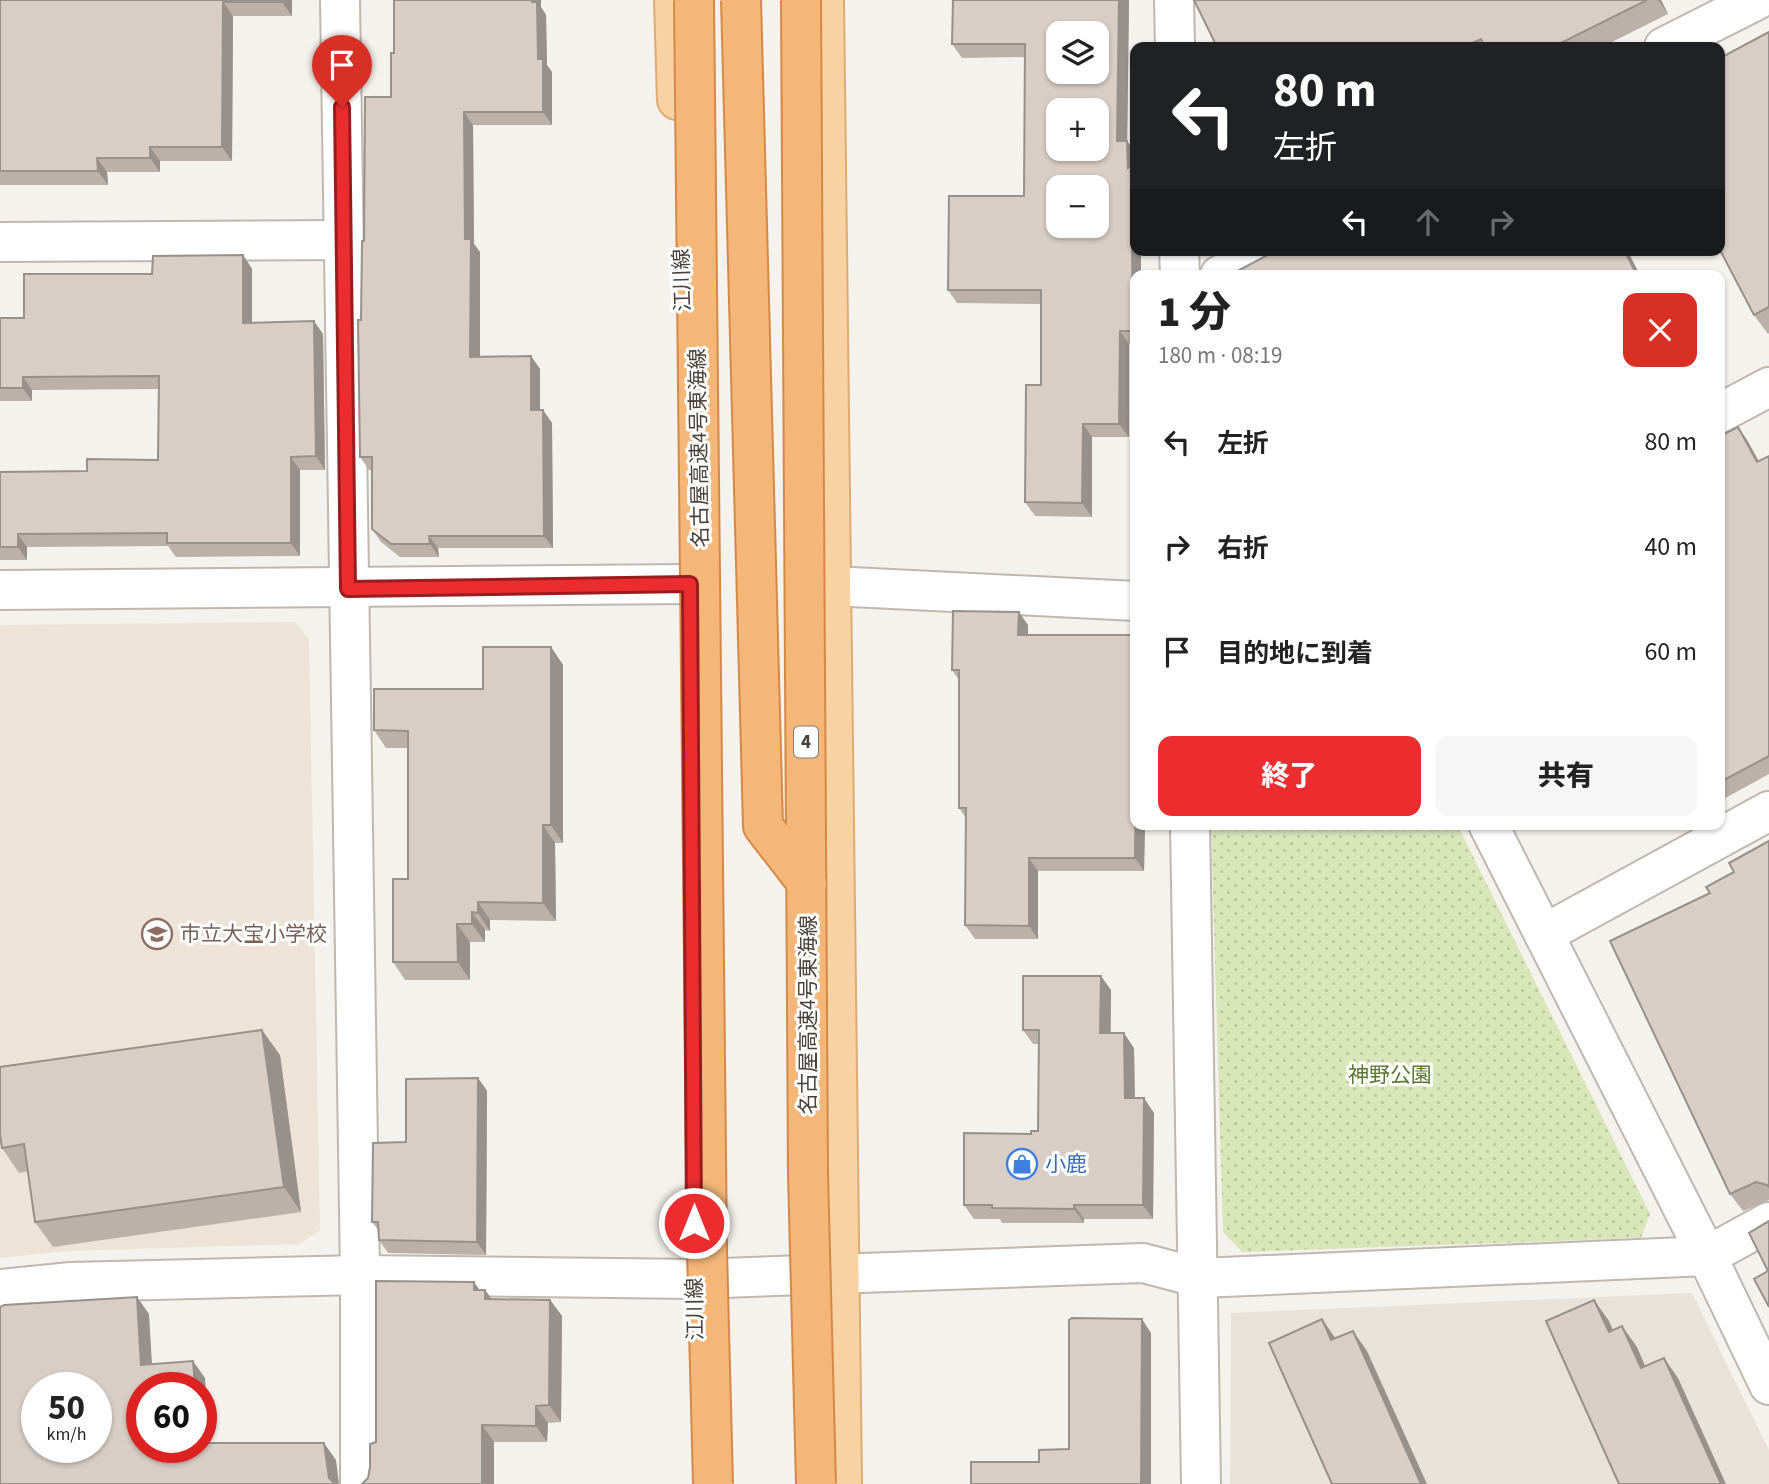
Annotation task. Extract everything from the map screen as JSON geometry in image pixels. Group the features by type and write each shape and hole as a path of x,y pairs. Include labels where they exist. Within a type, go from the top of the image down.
{"highway":[{"name":"名古屋高速4号東海線","path":"694,0 707,1251 713,1484"},
{"path":"741,0 763,826 807,883"},
{"name":"名古屋高速4号東海線","path":"801,0 808,1174 816,1484"}],"main road":[{"name":"江川線","path":"674,0 690,584 699,1484"},
{"path":"824,0 842,1484"}],"street":[{"path":"341,0 360,1275 360,1484"},
{"path":"1174,0 1175,42"},
{"path":"1674,42 1757,0"},
{"path":"0,242 343,240"},
{"path":"1230,270 1256,256"},
{"path":"1725,410 1769,387"},
{"path":"0,590 690,584"},
{"path":"831,586 1130,601"},
{"path":"1544,934 1769,811"},
{"path":"1191,830 1200,1278 1201,1484"},
{"path":"1491,830 1707,1256 1769,1385"},
{"path":"0,1289 71,1282 360,1275 695,1279 1143,1263 1200,1278 1707,1256 1769,1222"}],"shaded area":[{"name":"市立大宝小学校","path":"295,622 309,639 320,1230 299,1244 65,1251 0,1258 0,625"},
{"path":"1692,1293 1769,1450 1769,1484 1230,1484 1231,1313"}],"green space":[{"name":"神野公園","path":"1211,830 1460,830 1650,1214 1641,1238 1242,1252 1223,1232"}],"building":[{"path":"0,0 282,2 223,2 222,147 150,147 150,158 97,158 98,171 0,171"},
{"path":"394,0 537,2 538,59 543,59 543,112 464,112 465,239 471,239 470,357 531,356 531,410 543,410 544,536 429,536 430,544 391,544 372,529 372,457 360,457 358,320 361,320 364,241 365,97 391,97"},
{"path":"953,0 1119,0 1117,141 1127,141 1128,168 1130,167 1132,270 1130,270 1130,331 1120,331 1119,424 1083,424 1082,503 1025,502 1026,385 1041,385 1041,290 948,290 949,196 1024,196 1025,44 952,44"},
{"path":"1194,0 1647,0 1563,42 1482,42 1481,39 1474,42 1215,42"},
{"path":"1769,32 1769,307 1754,315 1723,256 1725,55"},
{"path":"243,255 243,323 314,321 316,456 291,457 291,543 167,543 167,533 18,534 18,547 0,547 0,472 87,471 87,459 158,460 159,376 23,377 23,388 0,388 0,318 24,318 24,274 152,274 153,256"},
{"path":"1266,256 1627,256 1634,270 1239,270"},
{"path":"1738,427 1757,462 1769,456 1769,756 1725,779 1725,434"},
{"path":"953,611 1019,612 1018,635 1130,635 1130,830 1135,830 1135,858 1029,858 1029,926 965,925 966,808 959,808 959,670 952,670"},
{"path":"483,647 551,647 551,825 543,825 543,903 478,902 478,913 472,912 472,924 457,924 458,962 393,962 393,879 408,879 408,731 374,730 374,689 483,689"},
{"path":"1769,841 1769,1187 1756,1182 1730,1194 1610,941 1710,893 1706,887 1734,872 1729,863"},
{"path":"1023,976 1101,976 1100,1033 1124,1033 1125,1098 1144,1098 1143,1205 1074,1205 1074,1209 964,1205 964,1133 1031,1134 1031,1131 1038,1131 1039,1030 1023,1030"},
{"path":"262,1030 284,1187 35,1222 24,1144 2,1148 0,1067"},
{"path":"478,1078 477,1242 379,1240 378,1222 372,1222 373,1143 406,1142 406,1079"},
{"path":"1769,1221 1769,1307 1754,1279 1768,1271 1749,1233"},
{"path":"376,1281 474,1282 474,1290 485,1290 485,1299 550,1300 549,1405 536,1406 536,1426 482,1425 482,1484 362,1484 368,1478 370,1444 376,1442"},
{"path":"137,1297 141,1365 193,1361 194,1372 126,1372 126,1463 217,1463 217,1443 324,1443 329,1478 335,1484 0,1484 0,1307"},
{"path":"1594,1300 1609,1332 1622,1326 1641,1368 1664,1358 1721,1484 1619,1484 1546,1321"},
{"path":"1142,1319 1141,1484 971,1484 971,1462 1039,1462 1039,1450 1069,1449 1069,1320"},
{"path":"1322,1319 1331,1340 1353,1331 1421,1484 1332,1484 1269,1343"}],"place":[{"name":"市立大宝小学校","path":"157,934"},
{"name":"小鹿","path":"1022,1164"}],"route":[{"path":"342,107 348,589 690,584 694,1223"}]}
